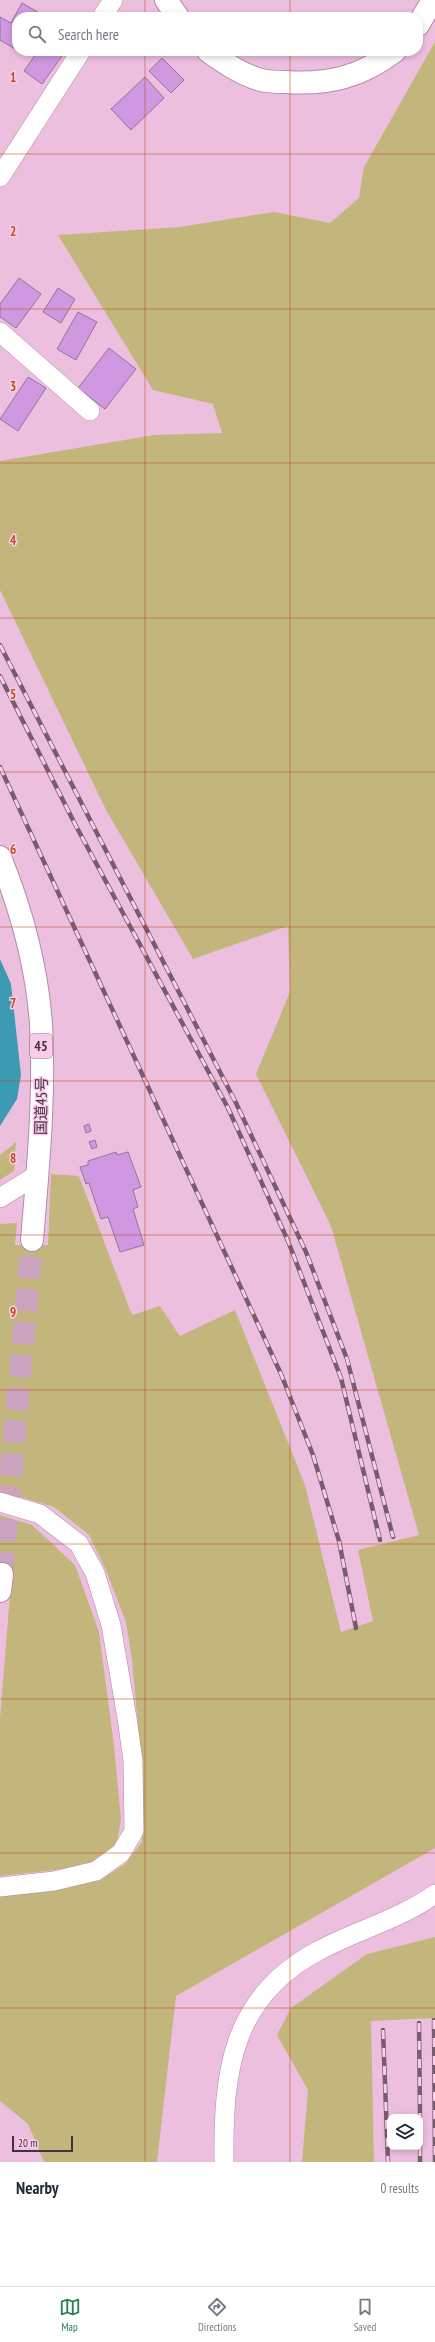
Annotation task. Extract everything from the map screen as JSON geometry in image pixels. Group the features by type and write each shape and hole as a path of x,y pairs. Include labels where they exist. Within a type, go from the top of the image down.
{"main road":[{"path":"166,0 174,12"},
{"path":"423,17 433,0"},
{"path":"215,56 228,66 262,80 305,83 333,82 388,56"},
{"name":"国道45号","path":"0,856 11,883 24,929 35,979 41,1024 40,1143 32,1240"}],"street":[{"path":"105,12 113,0"},
{"path":"0,177 78,56"},
{"path":"0,332 90,411"},
{"path":"0,1198 37,1175"},
{"path":"0,1502 40,1514 79,1544 95,1573 112,1625 127,1718 133,1761 134,1831 121,1853 96,1871 54,1881 0,1887"},
{"path":"224,2162 223,2134 229,2067 240,2033 253,2007 270,1986 293,1966 318,1951 400,1915 435,1894"}],"shaded area":[{"path":"435,42 435,1848 176,1996 157,2162 44,2162 28,2124 0,2101 0,1894 99,1881 126,1863 142,1842 141,1759 132,1660 126,1622 106,1570 89,1535 54,1507 0,1491 0,1224 17,1223 15,1245 48,1245 51,1174 79,1176 132,1315 160,1306 180,1336 235,1310 305,1485 341,1632 373,1621 358,1550 419,1535 331,1226 256,1074 290,992 288,926 193,959 106,810 0,590 0,461 154,435 222,433 213,404 153,390 58,235 180,227 274,212 330,223 359,198 364,167"},
{"path":"16,1142 14,1171 0,1180 0,1155"},
{"path":"0,1515 32,1525 75,1565 99,1632 114,1746 121,1819 116,1847 92,1866 0,1876 0,1718 12,1571 0,1569"},
{"path":"435,1937 435,2018 371,2021 374,2162 302,2162 308,2090 277,2035 291,2008 367,1954"}],"water":[{"path":"0,959 11,984 21,1075 17,1099 0,1126"}],"building":[{"path":"22,3 38,12 17,12"},
{"path":"0,17 11,23 12,21 12,47 0,40"},
{"path":"34,56 62,56 42,84 24,71"},
{"path":"162,58 184,80 171,93 149,71"},
{"path":"145,77 164,98 131,130 111,109"},
{"path":"19,278 41,294 16,328 0,317 0,304"},
{"path":"58,288 75,299 61,323 43,312"},
{"path":"78,312 97,322 76,360 57,349"},
{"path":"109,348 136,369 105,409 78,388"},
{"path":"28,377 46,388 18,431 0,419"},
{"path":"89,1124 91,1131 86,1133 84,1126"},
{"path":"95,1140 97,1147 92,1149 89,1142"},
{"path":"116,1152 117,1155 128,1152 141,1187 133,1190 138,1207 133,1209 144,1245 120,1252 108,1217 101,1219 89,1183 86,1184 80,1167 88,1165 88,1161"}],"tunnel":[{"path":"2,1574 32,1240"}],"railway":[{"path":"0,645 236,1103 306,1252 347,1359 393,1537"},
{"path":"0,676 76,826 228,1108 288,1241 341,1378 380,1540"},
{"path":"0,767 281,1374 313,1455 339,1541 356,1628"},
{"path":"434,2020 435,2162"},
{"path":"419,2023 420,2114"},
{"path":"383,2030 388,2162"},
{"path":"420,2150 420,2162"}]}
